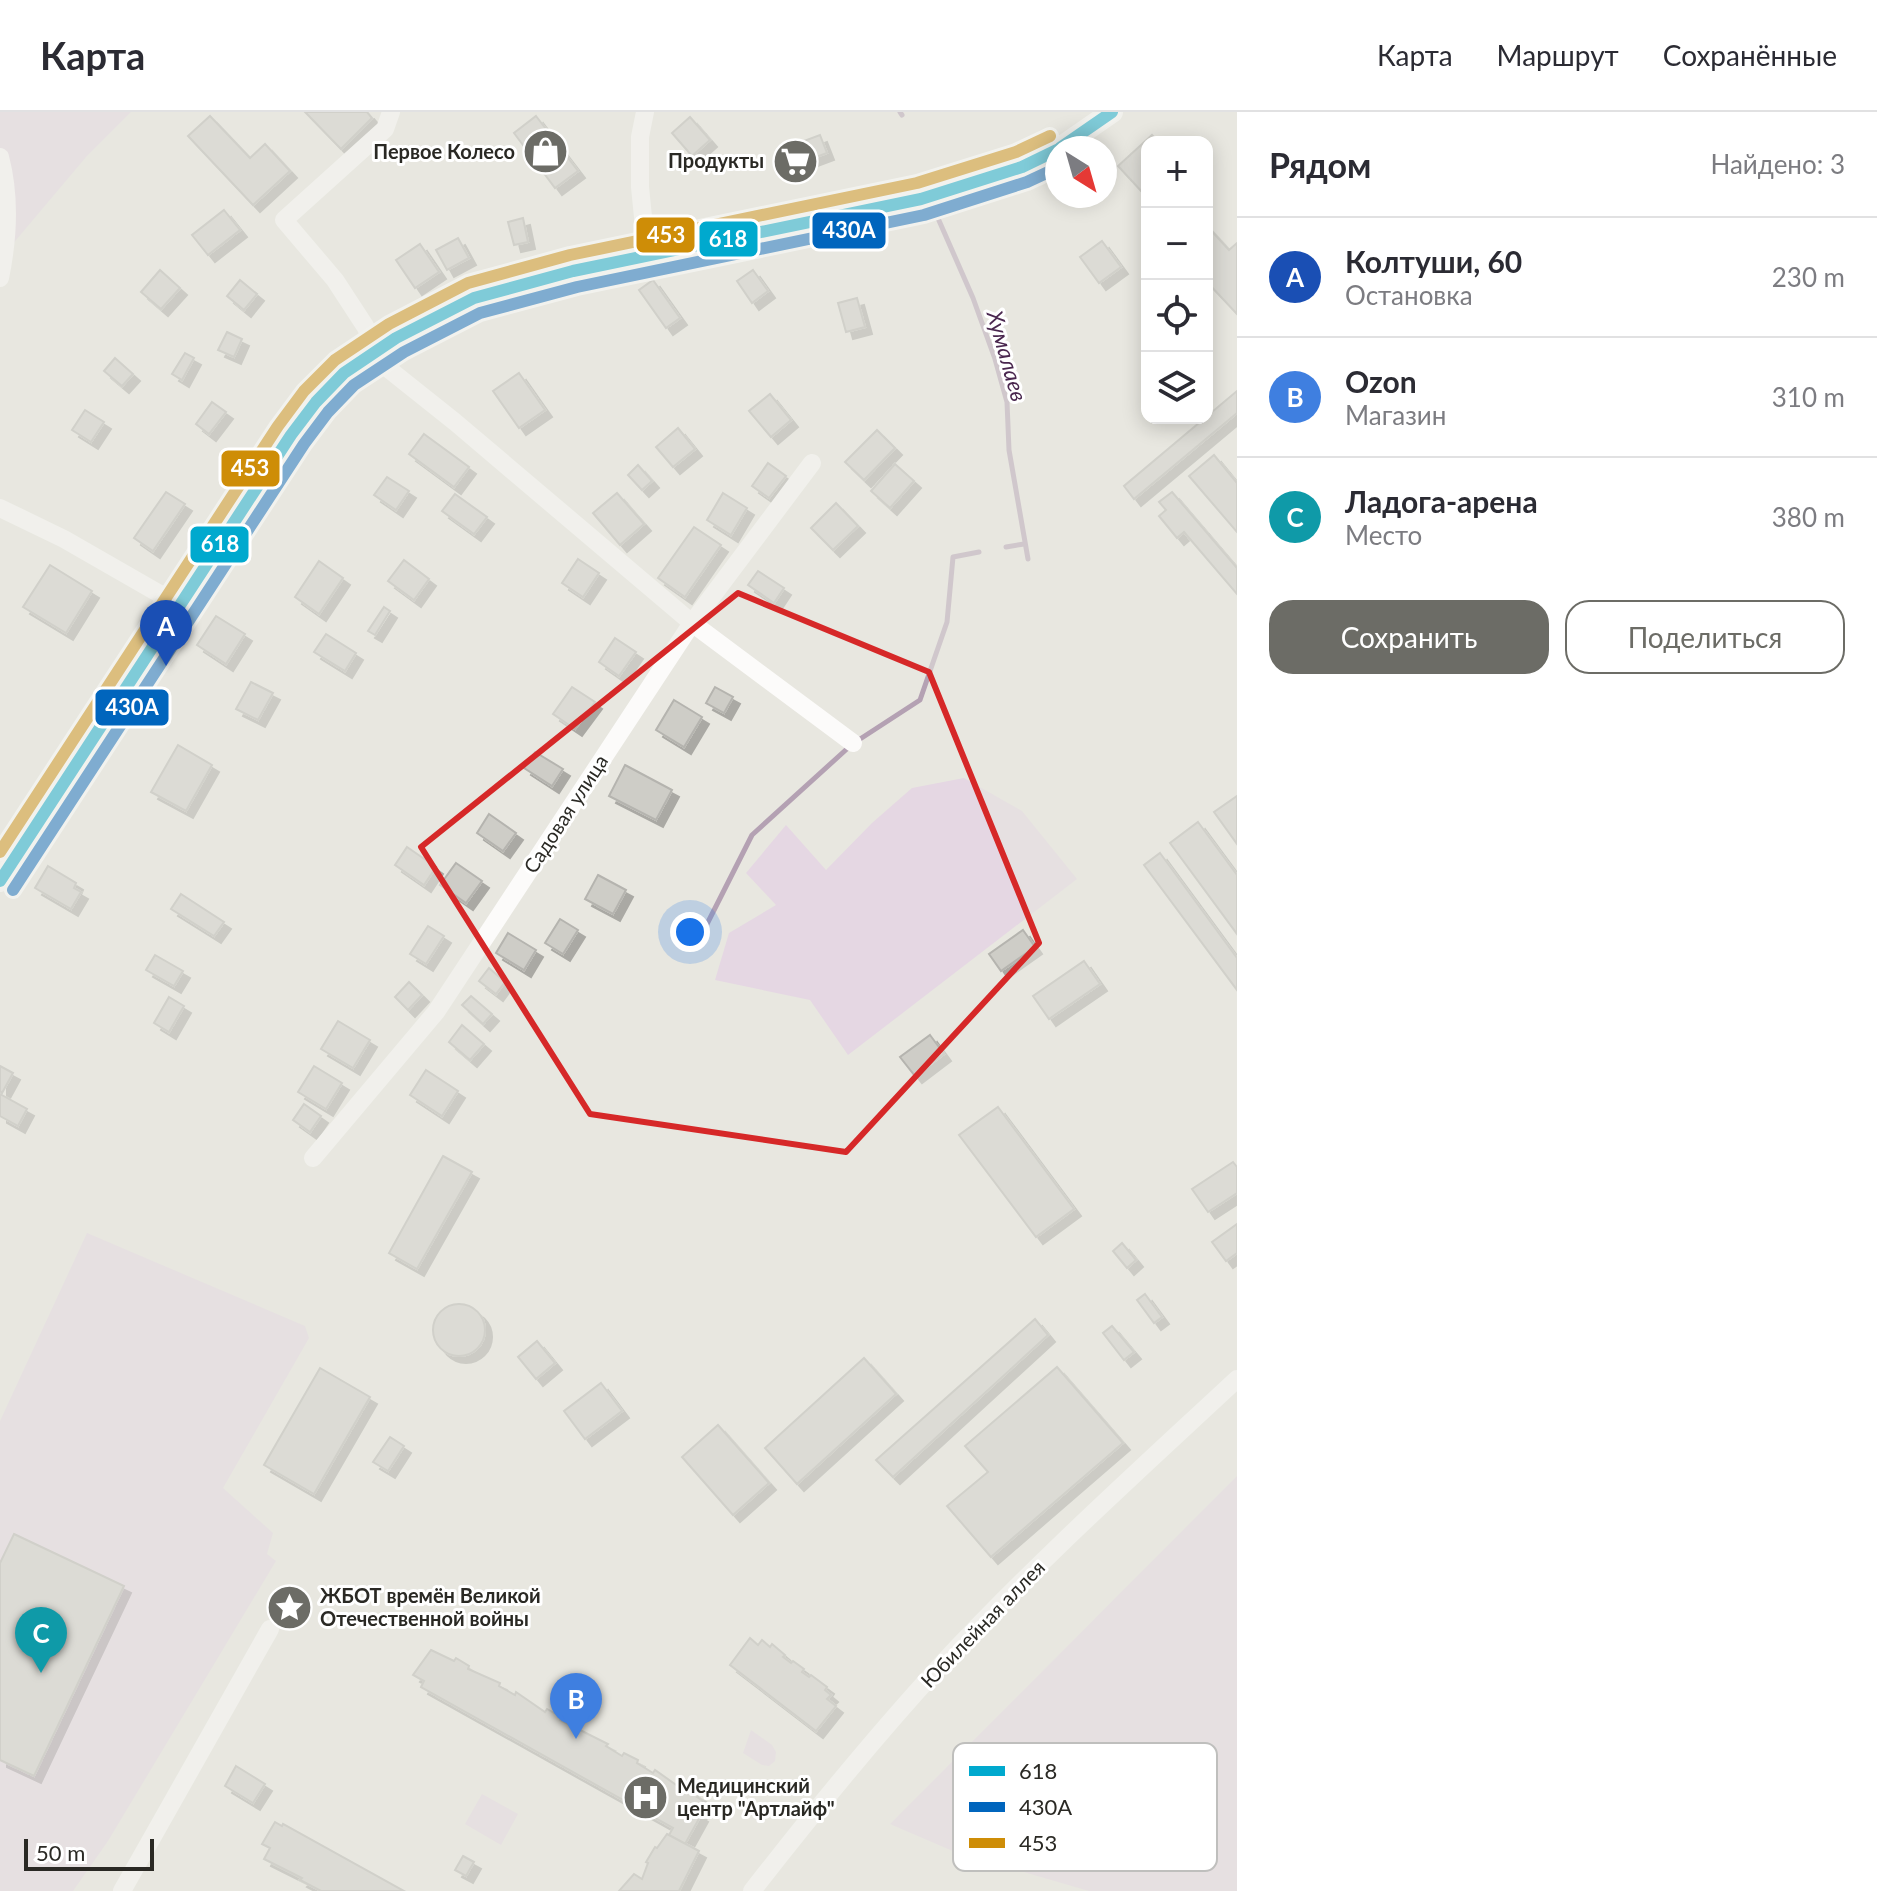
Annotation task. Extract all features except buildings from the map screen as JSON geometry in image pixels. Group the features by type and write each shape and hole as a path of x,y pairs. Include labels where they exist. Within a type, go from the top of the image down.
{"main road":[{"path":"1077,136 1112,112"},
{"path":"0,881 291,435 316,402 344,373 377,350 474,298 573,271 921,199 1022,167 1045,156"}],"street":[{"path":"391,112 385,129 284,220 335,280 386,367 692,623 853,743"},
{"path":"642,256 640,249 644,227 640,137 645,112"},
{"path":"0,157 7,198 5,256 0,278"},
{"name":"Садовая улица","path":"313,1158 436,1012 692,623 812,463"},
{"path":"0,508 64,539 179,605"},
{"name":"Юбилейная аллея","path":"752,1891 884,1728 941,1665 1069,1537 1237,1379"},
{"path":"122,1891 270,1629"}],"highlighted area":[{"path":"738,593 929,672 1039,943 846,1152 590,1114 421,847"}],"shaded area":[{"path":"0,112 131,112 86,157 0,259"},
{"path":"964,778 1022,811 1077,879 848,1055 810,1000 715,980 729,933 776,905 746,873 786,825 826,870 912,788"},
{"path":"87,1233 305,1326 309,1338 223,1488 273,1533 267,1554 276,1561 108,1841 73,1891 0,1891 0,1421"},
{"path":"1237,1476 1237,1891 1089,1891 1020,1871 1217,1871 1217,1743 971,1743"},
{"path":"751,1730 772,1745 776,1752 775,1761 769,1766 743,1753"},
{"path":"953,1761 953,1851 890,1824"},
{"path":"482,1794 518,1814 501,1845 465,1824"}],"waterway":[{"name":"Хумалаев","path":"937,216 973,298 1007,402 1009,450 1028,559"},
{"path":"1006,547 1024,544"},
{"path":"857,741 920,700 947,622 953,557 979,552"},
{"path":"705,928 752,835 849,747"}],"transit line":[{"name":"618","path":"1077,136 1112,112"},
{"name":"453","path":"0,852 278,426 304,391 335,360 389,324 468,283 570,255 917,183 1016,152 1045,138"},
{"name":"618","path":"0,881 291,435 316,402 344,373 396,338 474,298 573,271 921,199 1022,167 1045,156"},
{"name":"430А","path":"13,890 304,444 354,385 404,352 480,313 577,287 924,215 1045,174"}],"place":[{"name":"Первое Колесо","path":"546,152"},
{"name":"Продукты","path":"795,161"},
{"name":"Колтуши, 60","path":"166,666"},
{"name":"ЖБОТ времён Великой Отечественной войны","path":"289,1607"},
{"name":"Ладога-арена","path":"41,1673"},
{"name":"Ozon","path":"576,1739"},
{"name":"Медицинский центр \"Артлайф\"","path":"646,1797"}]}
